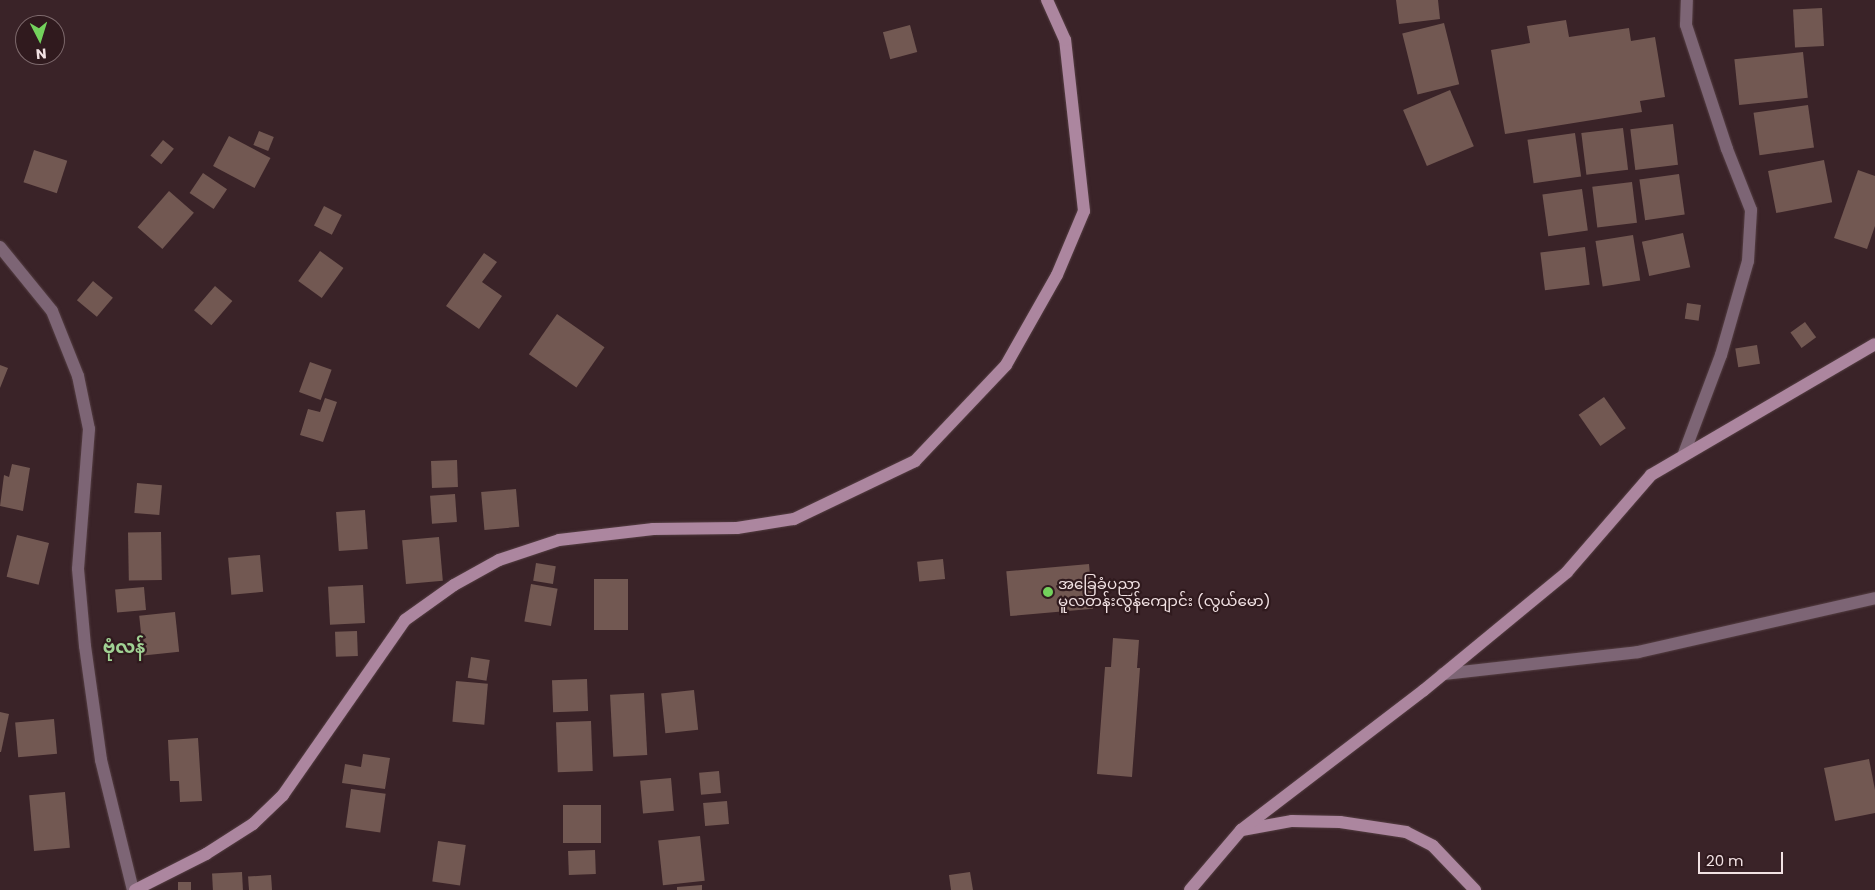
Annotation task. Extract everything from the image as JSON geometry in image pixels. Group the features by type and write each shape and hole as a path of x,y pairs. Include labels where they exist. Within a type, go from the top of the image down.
{"street":[{"path":"0,247 52,311 78,376 89,429 78,569 85,646 101,760 134,890 206,854 254,824 283,794 405,620 454,585 499,560 559,540 653,529 736,528 794,519 915,461 1006,365 1057,275 1084,211 1065,40 1047,0"},
{"path":"1683,456 1721,355 1748,261 1751,210 1727,149 1686,25 1687,0"},
{"path":"1190,890 1240,830 1443,674 1567,572 1651,475 1875,344"},
{"path":"1443,674 1638,652 1875,598"},
{"path":"1240,830 1292,821 1340,822 1406,832 1433,846 1475,890"}],"building":[{"path":"1396,0 1438,0 1440,19 1399,24"},
{"path":"1822,8 1824,46 1795,47 1793,10"},
{"path":"1566,20 1569,37 1629,28 1631,41 1655,37 1665,97 1640,101 1642,112 1505,134 1491,50 1530,43 1527,26"},
{"path":"1444,23 1459,84 1418,95 1402,33"},
{"path":"910,25 917,52 890,59 883,32"},
{"path":"1803,52 1808,98 1739,105 1734,59"},
{"path":"1450,90 1474,146 1427,166 1403,110"},
{"path":"1808,105 1814,148 1760,155 1754,113"},
{"path":"1673,124 1678,165 1635,170 1630,129"},
{"path":"1623,128 1628,170 1586,175 1581,133"},
{"path":"259,131 274,137 268,151 253,145"},
{"path":"1575,133 1581,177 1534,183 1527,140"},
{"path":"229,136 270,158 255,188 213,166"},
{"path":"163,140 174,149 161,164 150,156"},
{"path":"34,150 67,161 57,193 23,182"},
{"path":"1824,160 1832,202 1776,213 1768,171"},
{"path":"1858,170 1875,176 1875,226 1867,249 1834,238"},
{"path":"203,173 227,189 214,209 190,193"},
{"path":"1679,174 1685,215 1645,220 1639,180"},
{"path":"1632,182 1637,223 1597,228 1592,187"},
{"path":"1582,189 1588,231 1548,236 1542,195"},
{"path":"169,191 194,213 162,249 138,227"},
{"path":"324,206 342,215 332,235 314,226"},
{"path":"1683,233 1690,267 1649,276 1642,242"},
{"path":"1633,235 1640,280 1603,286 1595,241"},
{"path":"1585,247 1590,285 1545,290 1540,252"},
{"path":"320,251 343,268 322,298 298,281"},
{"path":"484,253 497,262 482,282 502,296 479,329 446,306"},
{"path":"93,281 113,298 97,317 77,300"},
{"path":"215,286 232,301 211,325 194,310"},
{"path":"1687,303 1701,305 1699,321 1685,319"},
{"path":"557,314 605,347 576,387 529,354"},
{"path":"1805,322 1816,337 1802,348 1790,333"},
{"path":"1757,345 1760,364 1738,367 1735,348"},
{"path":"310,362 332,370 321,400 299,392"},
{"path":"0,365 8,368 0,388"},
{"path":"1604,397 1626,428 1600,446 1579,415"},
{"path":"325,398 337,402 323,442 300,435 308,409 320,412"},
{"path":"457,460 458,487 432,488 431,461"},
{"path":"12,464 30,468 23,511 0,506 4,475 9,477"},
{"path":"137,483 162,485 159,515 134,513"},
{"path":"516,489 519,527 484,530 481,492"},
{"path":"455,494 457,522 432,524 430,496"},
{"path":"365,510 368,549 339,551 336,512"},
{"path":"161,532 162,580 129,581 128,533"},
{"path":"17,535 49,543 39,585 7,577"},
{"path":"439,537 443,581 406,584 402,540"},
{"path":"260,555 263,592 231,595 228,558"},
{"path":"943,559 945,579 919,582 917,562"},
{"path":"536,563 556,566 553,584 533,581"},
{"path":"1089,564 1093,609 1010,616 1006,571"},
{"path":"594,579 628,579 628,630 594,630"},
{"path":"531,584 558,589 551,626 524,621"},
{"path":"363,585 365,623 330,625 328,587"},
{"path":"144,587 146,610 117,612 115,590"},
{"path":"175,612 179,652 143,656 139,616"},
{"path":"357,631 358,656 336,657 335,632"},
{"path":"1113,638 1139,640 1137,668 1140,668 1132,777 1097,774 1105,667 1111,667"},
{"path":"471,657 490,660 486,681 468,678"},
{"path":"587,679 588,711 553,712 552,680"},
{"path":"456,681 488,684 484,725 452,722"},
{"path":"694,690 698,730 665,733 661,693"},
{"path":"644,693 647,755 613,757 610,695"},
{"path":"0,712 9,714 1,752 0,752"},
{"path":"54,719 57,754 18,757 15,722"},
{"path":"591,721 593,771 558,772 556,722"},
{"path":"198,738 202,801 180,802 179,781 170,781 168,740"},
{"path":"363,754 390,758 385,789 342,783 345,764 361,767"},
{"path":"1869,759 1875,790 1875,813 1835,821 1824,768"},
{"path":"719,771 721,793 701,795 699,773"},
{"path":"671,778 674,811 643,814 640,781"},
{"path":"351,789 386,794 380,832 346,828"},
{"path":"65,792 70,848 34,851 29,795"},
{"path":"727,801 729,824 705,826 703,803"},
{"path":"563,805 601,805 601,843 563,843"},
{"path":"700,836 705,881 663,885 658,840"},
{"path":"438,841 466,845 460,885 432,882"},
{"path":"595,850 596,874 569,875 568,851"},
{"path":"242,872 243,890 213,890 212,874"},
{"path":"970,872 973,890 951,890 949,875"},
{"path":"271,875 272,890 249,890 248,877"},
{"path":"178,882 191,882 191,890 178,890"},
{"path":"702,885 702,890 677,890 677,887"}],"place":[{"name":"အခြေခံပညာ မူလတန်းလွန်ကျောင်း (လွယ်မော)","path":"1048,592"}],"district":[{"name":"ဗုံလန်","path":"124,647"}]}
